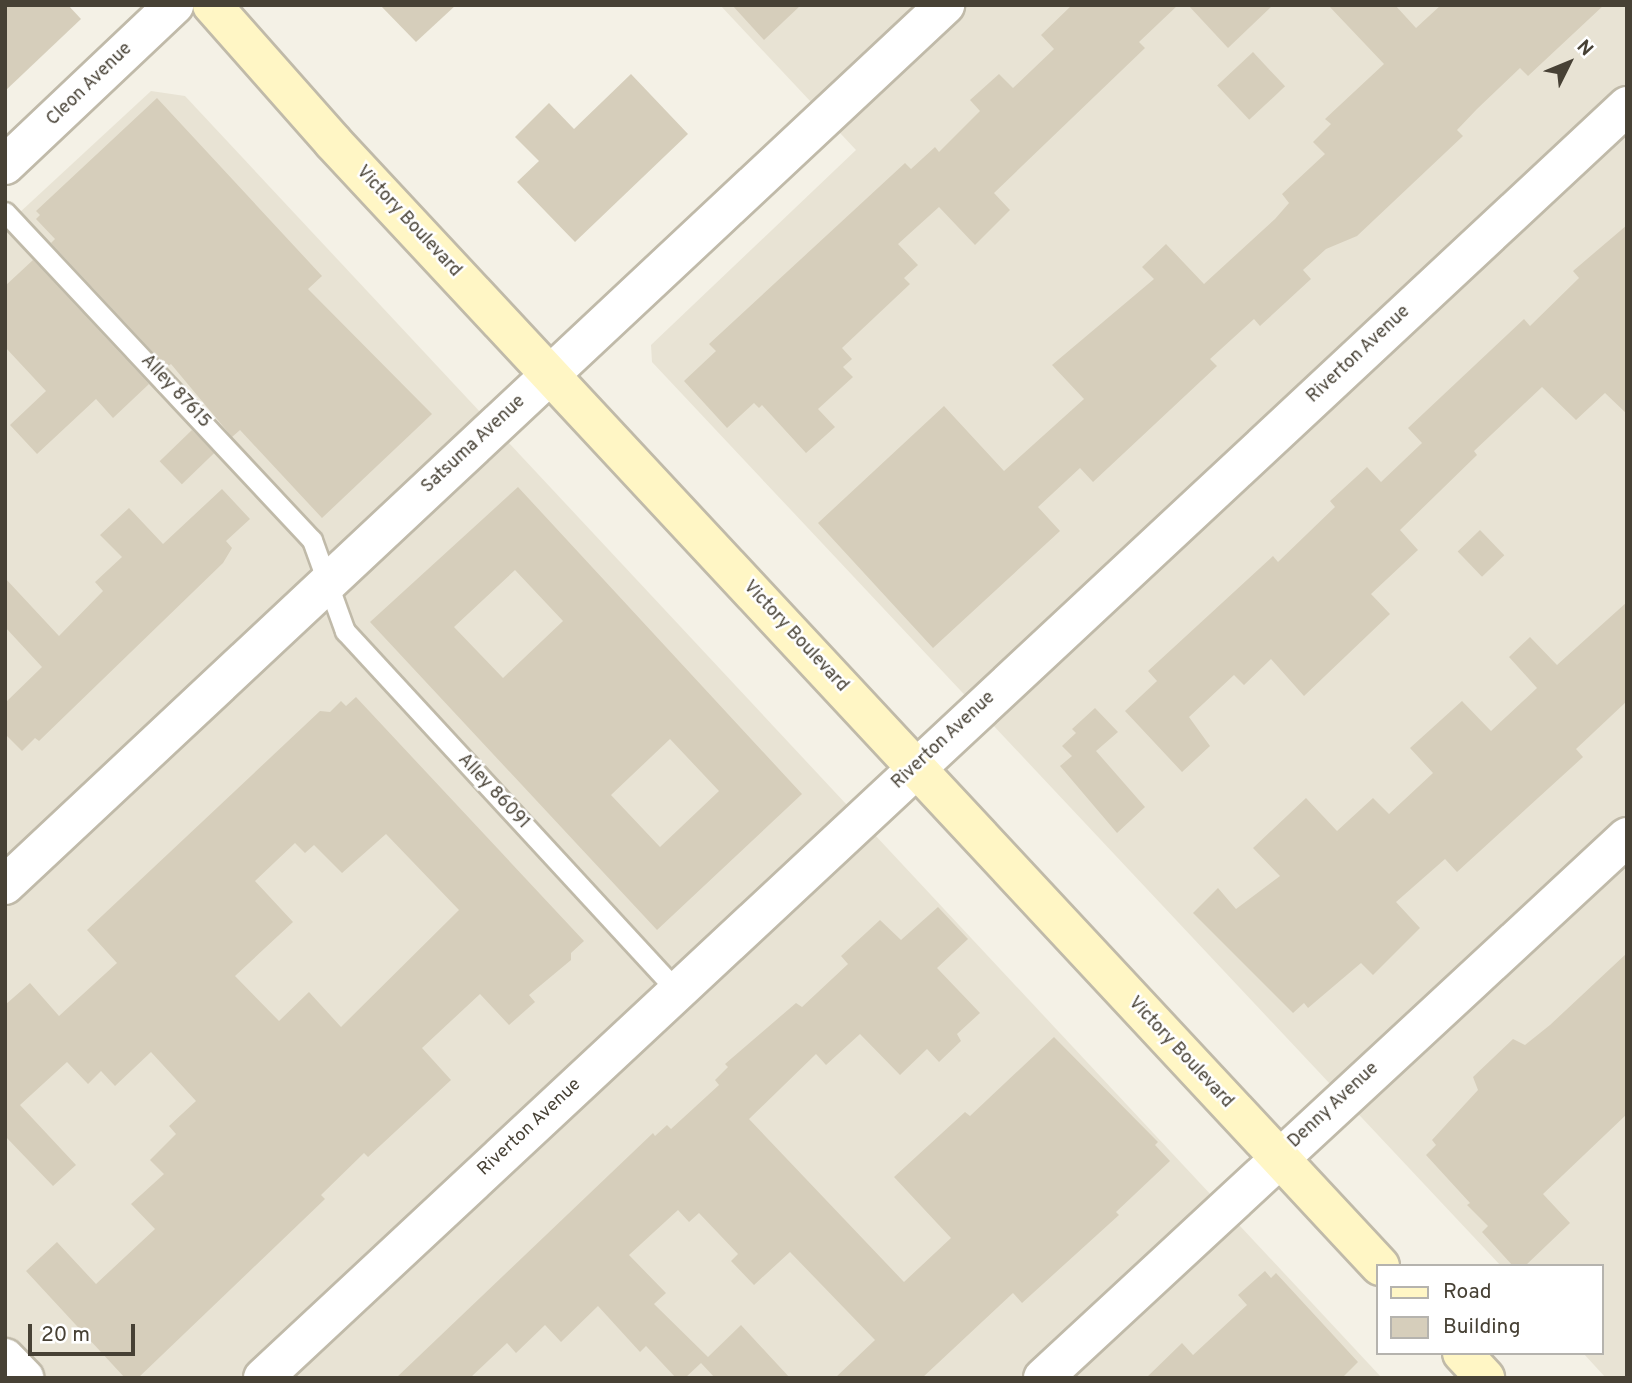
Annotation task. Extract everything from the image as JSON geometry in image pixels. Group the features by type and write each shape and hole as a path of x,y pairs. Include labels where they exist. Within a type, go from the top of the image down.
{"main road":[{"name":"Victory Boulevard","path":"212,5 333,142 1378,1264"},
{"path":"1464,1355 1485,1378"}],"street":[{"name":"Cleon Avenue","path":"5,166 174,5"},
{"name":"Satsuma Avenue","path":"5,886 945,5"},
{"name":"Riverton Avenue","path":"262,1378 1627,106"},
{"name":"Denny Avenue","path":"1043,1378 1278,1157 1627,837"},
{"path":"5,1358 24,1378"}],"lane":[{"name":"Alley 87615","path":"5,212 312,540 327,583"},
{"name":"Alley 86091","path":"327,583 345,631 677,991"}],"shaded area":[{"path":"720,5 1627,5 1627,1378 1606,1378 1585,1355 1604,1355 1604,1264 1499,1264 652,362 651,345 856,150"},
{"path":"151,91 185,96 1382,1378 5,1378 5,226"}],"building":[{"path":"5,5 68,5 81,19 5,91"},
{"path":"380,5 456,5 416,42"},
{"path":"732,5 801,5 764,40"},
{"path":"1072,5 1178,5 1139,42 1145,48 994,193 1010,210 975,245 939,207 898,244 918,265 904,278 910,284 842,348 852,359 843,367 853,377 818,409 835,427 806,453 762,405 759,408 754,403 727,428 684,381 716,351 709,344 905,163 911,169 935,147 939,152 980,111 970,100 999,74 1013,88 1054,49 1041,35"},
{"path":"1188,5 1273,5 1228,48"},
{"path":"1328,5 1395,5 1416,28 1441,5 1604,5 1528,76 1520,68 1457,130 1463,136 1357,236 1326,249 1303,270 1311,279 1260,326 1254,319 1210,359 1217,366 1093,482 1080,468 1038,507 1060,531 933,648 818,523 944,406 1004,471 1084,399 1052,365 1154,279 1142,267 1166,244 1204,284 1275,219 1289,203 1282,194 1325,154 1313,142 1331,124 1325,119 1384,64"},
{"path":"1253,52 1285,86 1249,120 1217,85"},
{"path":"631,74 688,134 575,242 517,182 539,161 515,137 549,103 574,129"},
{"path":"157,98 322,276 308,289 432,414 322,518 240,430 232,437 171,364 167,367 51,243 55,239 36,219 40,215 36,211"},
{"path":"1627,225 1627,414 1605,393 1576,420 1542,387 1474,451 1477,455 1400,530 1418,550 1371,594 1390,614 1304,696 1271,659 1244,685 1234,675 1189,717 1210,746 1182,772 1125,711 1157,681 1148,671 1273,556 1278,562 1335,507 1330,501 1367,467 1381,482 1422,443 1408,428 1524,319 1530,326 1579,278 1573,271"},
{"path":"33,260 149,384 113,418 96,399 37,454 10,425 46,391 5,347 5,286"},
{"path":"192,430 214,453 182,484 160,461"},
{"path":"518,487 802,794 657,930 370,622","holes":["515,570 563,621 503,678 454,627","670,739 719,791 660,847 611,795"]},
{"path":"222,489 250,519 226,541 232,548 223,563 39,741 35,738 22,751 5,734 5,703 42,667 5,627 5,578 59,636 103,591 95,582 122,557 100,535 129,508 163,544"},
{"path":"1480,530 1504,555 1482,577 1458,552"},
{"path":"1627,602 1627,701 1576,749 1583,757 1457,872 1445,859 1396,902 1420,928 1373,975 1361,963 1308,1008 1304,1003 1293,1013 1193,913 1218,888 1236,909 1280,876 1253,848 1306,798 1337,831 1373,798 1389,814 1433,773 1410,748 1462,701 1491,731 1537,688 1509,657 1530,637 1557,665"},
{"path":"356,697 584,941 571,953 571,960 529,995 535,1002 509,1025 480,994 422,1048 451,1080 368,1157 364,1153 321,1195 325,1199 138,1378 125,1378 26,1271 57,1242 96,1284 155,1229 131,1204 164,1174 150,1160 176,1134 169,1126 196,1101 151,1052 115,1086 101,1071 88,1084 67,1062 20,1105 76,1165 53,1186 5,1136 5,1005 30,983 59,1016 117,963 87,930 320,711 330,712 341,701 346,706","holes":["386,834 459,910 341,1027 309,992 279,1021 235,976 293,922 255,881 295,843 305,853 314,845 342,873"]},
{"path":"1095,708 1118,732 1096,751 1145,807 1117,833 1060,766 1072,756 1062,746 1076,733 1072,729"},
{"path":"938,907 968,939 937,968 980,1013 957,1034 961,1041 939,1062 927,1049 900,1075 860,1034 826,1065 816,1054 749,1119 904,1282 951,1238 894,1177 965,1112 970,1116 1054,1037 1158,1142 1155,1145 1170,1161 1116,1212 1119,1215 1022,1303 1013,1293 922,1378 835,1378 875,1340 790,1252 754,1285 731,1261 738,1254 699,1213 689,1222 678,1210 629,1255 666,1293 654,1304 708,1357 741,1325 790,1378 715,1378 701,1363 685,1378 676,1378 646,1346 640,1352 598,1306 561,1342 545,1325 516,1353 507,1343 470,1378 396,1378 653,1133 655,1136 667,1125 671,1129 719,1085 715,1080 728,1067 725,1064 796,1003 802,1007 848,964 841,956 880,920 901,940"},
{"path":"1627,953 1627,1114 1543,1194 1570,1223 1527,1264 1511,1264 1482,1232 1488,1226 1426,1155 1436,1145 1432,1140 1478,1090 1473,1077 1513,1039 1525,1045"},
{"path":"1265,1271 1271,1278 1276,1273 1358,1362 1342,1378 1146,1378 1182,1343 1193,1355 1247,1305 1238,1295"}]}
